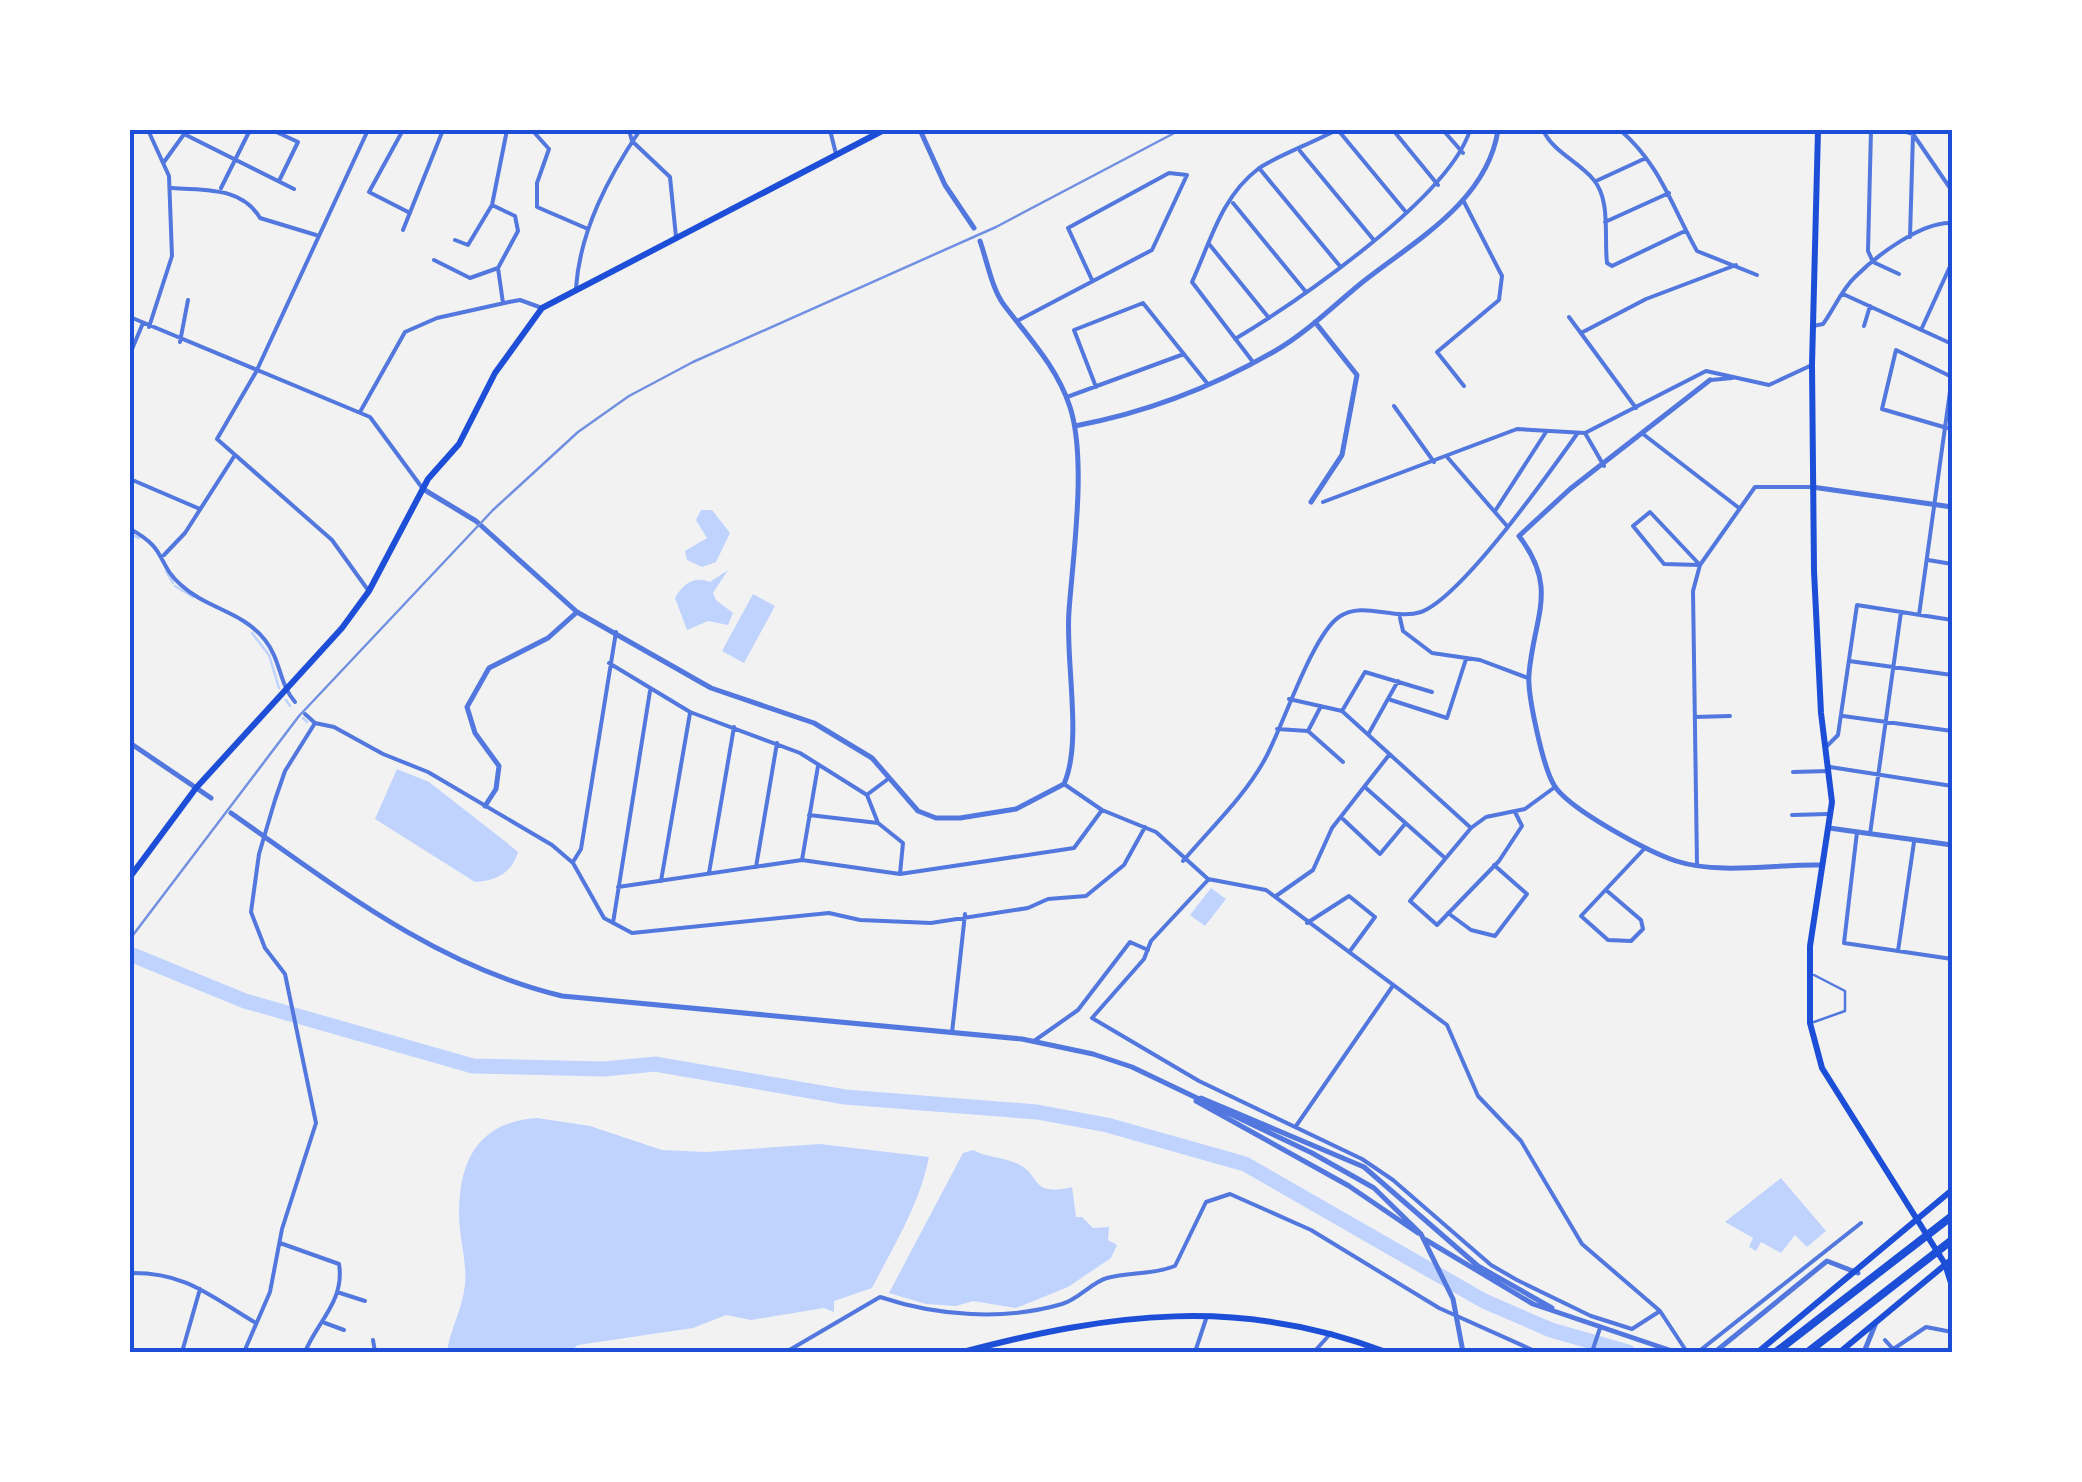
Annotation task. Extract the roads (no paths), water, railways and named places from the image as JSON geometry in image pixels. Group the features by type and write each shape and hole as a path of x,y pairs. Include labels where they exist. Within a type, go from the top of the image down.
{"highway":[{"path":"1776,1352 1952,1216"},
{"path":"1808,1352 1952,1240"}],"main road":[{"path":"130,878 196,788 369,591 423,489 459,444 516,340 542,308 883,130"},
{"path":"1818,130 1812,487 1817,652 1831,814 1808,972 1810,1023 1822,1068 1916,1221 1948,1261 1952,1286"},
{"path":"1758,1352 1952,1190"},
{"path":"1840,1352 1948,1261"},
{"path":"964,1352 1088,1322 1208,1314 1331,1333 1386,1352"}],"street":[{"path":"130,354 170,270 172,188 148,130"},
{"path":"220,189 250,130"},
{"path":"272,130 298,142 280,181"},
{"path":"368,130 316,235 256,372 217,439 332,540 369,591"},
{"path":"402,130 369,192 410,213"},
{"path":"403,230 442,130"},
{"path":"455,240 468,245 492,204 507,130"},
{"path":"532,130 549,149 537,183 537,207 588,230"},
{"path":"629,130 632,141 670,177 676,237"},
{"path":"576,288 588,230 615,164 640,130"},
{"path":"686,130 694,130"},
{"path":"830,130 836,156"},
{"path":"920,130 945,184 974,228"},
{"path":"1253,362 1192,282 1209,244 1210,228 1258,168 1300,152 1336,130 1405,211"},
{"path":"1393,130 1438,185"},
{"path":"1443,130 1463,153"},
{"path":"1235,339 1306,292 1438,185 1463,153 1470,130"},
{"path":"1075,426 1136,413 1207,383 1253,362 1316,322 1464,200 1491,159 1498,130"},
{"path":"1543,130 1548,140 1596,181 1607,262 1612,266 1686,230"},
{"path":"1620,130 1648,157 1671,192 1698,251 1757,274"},
{"path":"1871,130 1868,251 1873,262 1899,274"},
{"path":"1900,130 1914,134 1952,191"},
{"path":"162,164 172,158 186,132 294,190"},
{"path":"1910,237 1914,134"},
{"path":"1300,152 1373,239"},
{"path":"1596,181 1648,157"},
{"path":"1258,168 1339,264"},
{"path":"1018,320 1152,250 1186,175 1169,173 1068,228 1092,280"},
{"path":"172,188 220,189 254,208 260,218 316,235"},
{"path":"1604,222 1671,192"},
{"path":"1464,200 1502,276 1500,300 1437,352 1464,386"},
{"path":"1232,201 1306,292"},
{"path":"492,204 515,216 518,231 498,268 503,303"},
{"path":"1813,326 1823,324 1842,294 1873,262 1910,237 1941,223 1952,223"},
{"path":"130,318 180,342 370,417 423,489 476,521 577,612 712,688 814,723 872,758 918,811 936,818 1016,809 1064,784 1072,757 1068,692 1069,608 1077,554 1075,426 1066,397 1018,320 1002,303 980,241"},
{"path":"1209,244 1269,318"},
{"path":"434,260 470,278 498,268"},
{"path":"1921,330 1952,262"},
{"path":"1581,334 1646,300 1738,264"},
{"path":"1842,294 1952,344"},
{"path":"180,342 188,300"},
{"path":"360,412 405,332 438,318 520,300 542,308"},
{"path":"1096,386 1074,330 1144,303 1207,383"},
{"path":"1864,326 1870,306"},
{"path":"1569,318 1636,408"},
{"path":"1310,502 1342,455 1356,375 1316,322"},
{"path":"1919,615 1928,560 1947,428 1952,392 1952,377 1896,350 1882,410 1947,428"},
{"path":"1066,397 1184,354"},
{"path":"1323,502 1448,458 1517,428 1585,433 1706,372 1769,385 1812,365"},
{"path":"1736,378 1710,380 1570,489 1519,536 1537,560 1542,577 1528,678 1554,787 1584,811 1677,862 1821,865"},
{"path":"1394,406 1434,462"},
{"path":"1496,511 1546,432"},
{"path":"1585,433 1604,466"},
{"path":"1183,861 1265,760 1289,699 1336,618 1369,610 1400,617 1430,606 1508,528 1576,434"},
{"path":"1643,434 1739,508"},
{"path":"1944,447 1952,448"},
{"path":"164,555 200,509 234,454"},
{"path":"1448,458 1508,528"},
{"path":"130,479 200,509"},
{"path":"1697,864 1693,591 1700,565 1739,508 1755,487 1812,487 1952,507"},
{"path":"1650,512 1700,565 1664,564 1632,526 1650,512"},
{"path":"130,530 152,541 185,589 233,612 254,628 276,655 285,690 295,702"},
{"path":"1928,560 1952,564"},
{"path":"1826,747 1838,736 1856,606 1952,620"},
{"path":"486,806 496,789 499,766 475,733 466,706 489,668 548,638 577,612"},
{"path":"1870,834 1901,612"},
{"path":"1400,617 1403,631 1414,644 1432,653 1528,678"},
{"path":"573,863 581,848 616,632"},
{"path":"1391,700 1447,718 1466,659"},
{"path":"1849,660 1952,676"},
{"path":"608,663 690,712 778,743 867,795 878,823 903,843 900,874"},
{"path":"1342,711 1364,672 1432,692"},
{"path":"1368,735 1391,700 1398,681"},
{"path":"613,923 650,691"},
{"path":"1289,699 1342,711 1471,828"},
{"path":"1308,731 1321,706"},
{"path":"662,881 690,712"},
{"path":"305,714 316,723 334,727 383,754 428,772 552,845 573,863 604,918 632,933 660,934 795,914 829,913 860,920 931,923 965,914 1028,908 1048,899 1086,896 1124,866 1145,827"},
{"path":"1695,717 1730,716"},
{"path":"1841,716 1952,731"},
{"path":"244,1352 270,1292 280,1243 316,1122 285,974 256,932 251,912 264,836 285,771 316,723"},
{"path":"709,873 734,727"},
{"path":"1278,730 1308,731 1344,762"},
{"path":"130,743 211,798"},
{"path":"756,867 778,743"},
{"path":"1274,897 1314,870 1323,842 1389,755"},
{"path":"802,860 818,765"},
{"path":"1793,772 1830,769 1952,786"},
{"path":"867,795 888,779"},
{"path":"1064,784 1102,810 1156,832 1208,880 1239,882 1274,897 1448,1025 1478,1096 1521,1141 1582,1244 1660,1311 1688,1352"},
{"path":"1515,812 1522,826 1494,864 1437,926 1410,901 1445,858 1486,817 1515,812 1554,787"},
{"path":"1366,788 1445,858"},
{"path":"618,887 802,860 900,874 1074,848 1102,810"},
{"path":"231,812 437,950 528,988 562,996 1034,1042 1111,1059 1312,1152 1374,1188 1421,1234 1453,1299 1462,1352"},
{"path":"809,814 878,823"},
{"path":"1792,815 1831,814"},
{"path":"1341,818 1380,854 1405,824"},
{"path":"1829,828 1952,845"},
{"path":"1858,832 1844,943 1952,959"},
{"path":"1898,951 1914,840"},
{"path":"1606,890 1641,920 1640,936 1614,943 1581,916 1648,846"},
{"path":"1448,913 1471,930 1495,936 1526,894 1494,864"},
{"path":"1208,880 1151,940 1148,950 1092,1018 1199,1081 1296,1126 1393,1180 1491,1265 1517,1280 1592,1316 1632,1328 1660,1311"},
{"path":"1308,924 1350,896 1375,917 1350,951"},
{"path":"952,1033 965,914"},
{"path":"1034,1042 1078,1010 1130,942 1148,950"},
{"path":"1296,1126 1392,987"},
{"path":"1181,1092 1229,1124 1349,1186 1469,1270 1533,1304 1675,1352"},
{"path":"1181,1092 1234,1108 1364,1168 1382,1180 1419,1220 1478,1266 1568,1316"},
{"path":"786,1352 880,1297 929,1312 1022,1314 1083,1296 1104,1278 1154,1274 1175,1266 1206,1202 1230,1194 1248,1198 1311,1230 1439,1308 1538,1352"},
{"path":"1698,1352 1862,1224"},
{"path":"280,1243 339,1264 342,1281 325,1323 305,1352"},
{"path":"1715,1352 1827,1261 1858,1272"},
{"path":"130,1273 164,1272 200,1288 256,1323"},
{"path":"182,1352 200,1288"},
{"path":"337,1292 365,1301"},
{"path":"1195,1352 1208,1314"},
{"path":"325,1323 344,1330"},
{"path":"1864,1352 1875,1325"},
{"path":"1886,1340 1891,1350 1926,1327 1952,1332"},
{"path":"1592,1352 1601,1328"},
{"path":"1314,1352 1331,1333"},
{"path":"373,1340 374,1352"},
{"path":"997,1343 1000,1352"}],"lane":[{"path":"1808,972 1845,991 1845,1011 1810,1023"}],"water":[{"path":"701,510 712,510 730,533 716,562 702,567 687,560 685,551 707,538 696,520"},
{"path":"728,570 713,593 733,613 728,625 708,621 687,630 675,598 678,593 690,582 710,582"},
{"path":"753,594 775,606 744,663 722,651"},
{"path":"397,769 429,782 518,852 507,870 496,878 475,882 375,819"},
{"path":"1211,888 1226,899 1205,926 1190,915"},
{"path":"537,1118 590,1126 662,1150 706,1152 820,1144 929,1157 913,1208 872,1288 834,1301 834,1312 824,1308 751,1320 726,1315 693,1328 578,1345 569,1352 447,1352 465,1284 459,1214 469,1160 487,1135 517,1121"},
{"path":"973,1150 1022,1166 1041,1187 1072,1187 1076,1217 1082,1217 1093,1228 1109,1227 1108,1240 1117,1245 1111,1258 1068,1287 1016,1308 973,1301 956,1306 926,1304 889,1293 963,1153"},
{"path":"1781,1178 1826,1231 1807,1247 1795,1235 1781,1253 1761,1242 1756,1251 1749,1247 1753,1238 1725,1222"}],"waterway":[{"path":"130,534 139,538"},
{"path":"166,571 173,583"},
{"path":"175,586 193,597"},
{"path":"252,633 269,655 279,688"},
{"path":"286,700 290,706"},
{"path":"303,718 307,722"},
{"path":"130,954 245,1001 473,1066 604,1069 655,1064 845,1097 1037,1112 1107,1125 1245,1164 1484,1301 1551,1330 1628,1352"}],"railway":[{"path":"130,939 299,716 493,510 578,432 629,396 693,362 996,227 1180,130"}]}
